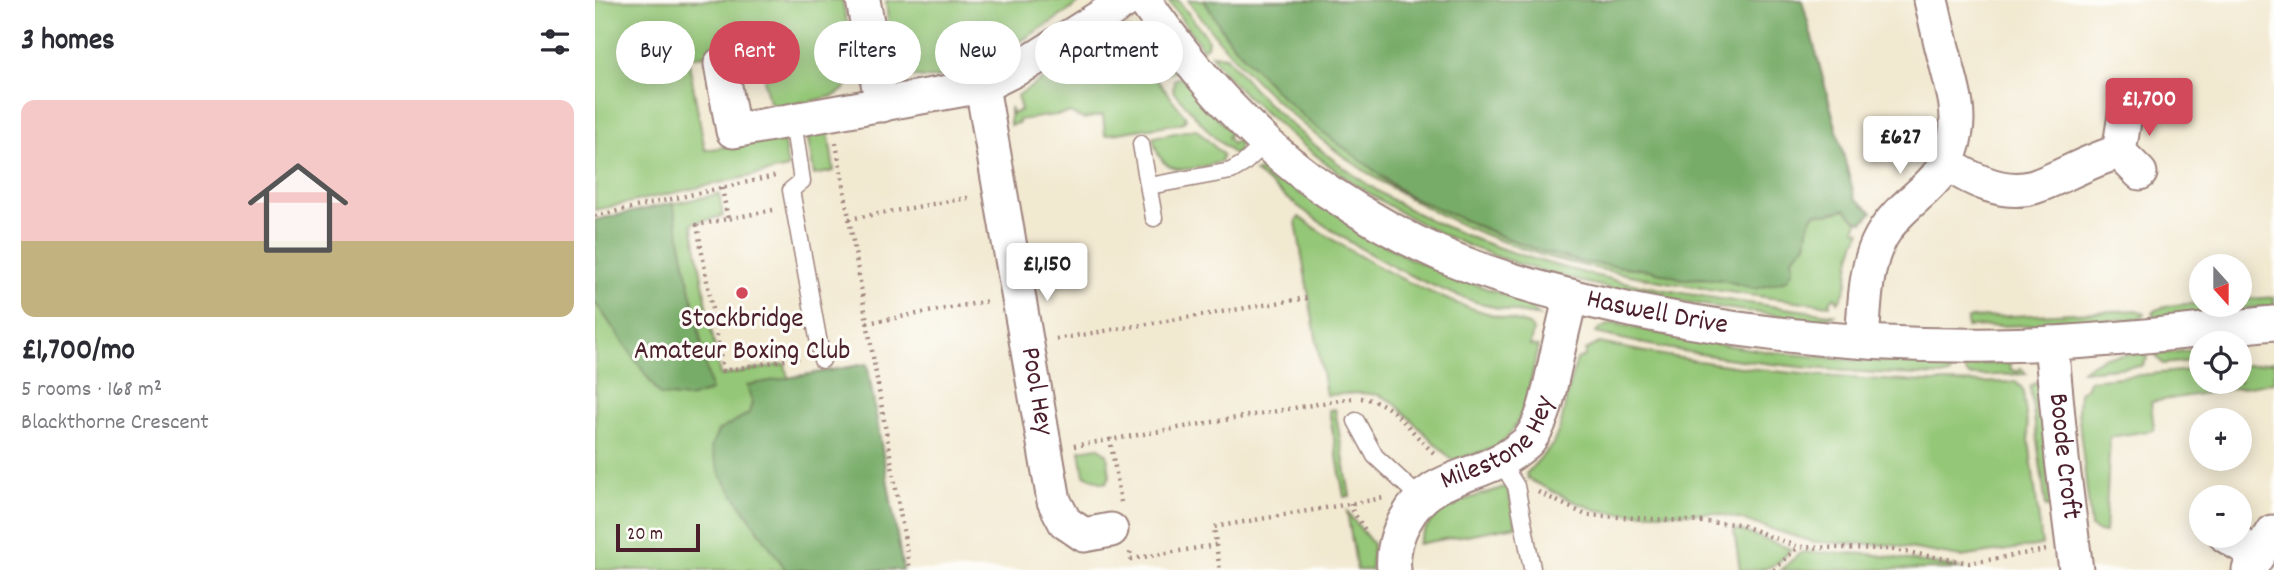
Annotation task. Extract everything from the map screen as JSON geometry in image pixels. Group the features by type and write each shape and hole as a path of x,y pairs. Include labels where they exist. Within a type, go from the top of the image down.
{"street":[{"path":"863,0 881,105"},
{"path":"725,84 733,131 982,86 1028,63 1127,0"},
{"name":"Haswell Drive","path":"1144,0 1201,76 1234,111 1297,168 1329,192 1397,233 1444,256 1496,275 1643,313 1741,330 1862,341 1992,345 2051,343 2274,323"},
{"path":"1862,341 1870,269 1880,238 1947,164 1957,130 1956,104 1931,0"},
{"name":"Pool Hey","path":"982,86 1055,501 1065,522 1084,535 1118,528"},
{"path":"1947,164 1972,179 2012,189 2031,188 2106,156 2129,162 2125,115"},
{"name":"Milestone Hey","path":"1394,570 1398,531 1410,510 1412,491 1482,470 1528,442 1542,417 1571,296"},
{"name":"Boode Croft","path":"2051,343 2061,458 2075,558"}],"lane":[{"path":"793,121 802,181 791,190 821,357"},
{"path":"1149,187 1231,171 1267,142"},
{"path":"1141,144 1154,218"},
{"path":"1356,421 1375,456 1412,491"},
{"path":"1502,460 1516,486 1532,568"}],"path":[{"path":"832,114 910,570"},
{"path":"595,216 801,171"},
{"path":"722,188 728,219"},
{"path":"849,219 1001,192"},
{"path":"794,206 697,225 723,371 821,357"},
{"path":"867,323 1017,296"},
{"path":"1027,345 1307,298"},
{"path":"1046,451 1337,399 1362,398 1376,399 1387,405 1419,440 1459,475"},
{"path":"1110,438 1118,528 1131,559 1216,545"},
{"path":"1502,460 1527,486 1584,514 1738,524 1798,547 1888,549 1970,563 2075,558"},
{"path":"1220,570 1214,527 1412,491"},
{"path":"1774,570 1798,547"}],"green space":[{"path":"595,0 842,0 847,21 814,21 814,84 847,84 833,96 784,106 772,104 765,84 800,84 800,21 709,21 709,54 695,57 695,21 616,21 616,84 693,84 705,150 783,138 788,168 595,210"},
{"path":"1082,0 1053,21 1035,21 1035,32 1021,41 1021,21 935,21 935,78 932,78 921,77 921,21 888,21 886,1"},
{"path":"1168,0 1178,0 1206,36 1207,46 1203,49"},
{"path":"1188,0 1204,0 1228,39 1388,183 1407,195 1541,251 1582,262 1650,270 1683,279 1723,280 1741,285 1793,270 1792,258 1806,244 1809,223 1815,213 1827,214 1845,209 1859,220 1855,229 1861,231 1850,259 1845,291 1838,302 1835,297 1830,301 1830,305 1695,287 1566,262 1486,235 1435,212 1388,185 1342,155 1299,121 1259,84 1222,44"},
{"path":"1204,0 1802,0 1855,198 1872,212 1863,222 1856,220 1845,209 1827,214 1815,213 1809,223 1806,244 1792,258 1793,270 1787,280 1755,289 1723,280 1683,279 1650,270 1582,262 1541,251 1407,195 1308,121 1279,94 1228,39"},
{"path":"1211,54 1226,56 1268,104 1355,176 1412,211 1462,234 1513,253 1620,281 1837,315 1816,320 1663,299 1573,280 1486,253 1422,224 1341,174 1255,104 1226,75"},
{"path":"1183,79 1231,133 1227,137 1232,144 1237,140 1240,144 1236,156 1212,135 1173,91 1174,84 1183,84"},
{"path":"1036,84 1160,84 1186,117 1181,123 1105,135 1103,115 1083,119 1070,113 1019,120 1019,123 1010,125 1010,107 1012,114 1021,110 1017,96"},
{"path":"1196,129 1223,155 1220,162 1197,168 1177,169 1162,161 1153,137"},
{"path":"828,130 834,171 814,175 807,133"},
{"path":"1272,170 1269,175 1279,182 1282,179 1299,193 1301,190 1369,236 1407,257 1525,302 1539,316 1476,302 1387,264 1332,231 1280,193 1255,172"},
{"path":"719,194 723,216 692,223 720,376 785,364 788,378 867,364 903,570 595,570 595,220"},
{"path":"673,203 711,391 688,398 660,395 595,302 595,220"},
{"path":"1299,217 1336,242 1415,285 1465,306 1529,325 1533,330 1530,345 1538,347 1526,402 1514,428 1506,438 1495,447 1452,460 1392,401 1379,395 1361,393 1326,395 1296,222"},
{"path":"2274,297 2274,306 2252,308 2252,299"},
{"path":"2189,304 2189,315 2156,318 2152,313 2159,309"},
{"path":"2137,310 2144,314 2142,318 1967,327 1967,320 1971,318"},
{"path":"1613,323 1693,340 1770,352 1853,360 1954,365 1946,376 1770,364 1683,351 1596,333"},
{"path":"1599,343 1703,362 1858,379 2016,382 2023,391 2042,545 1961,557 1892,545 1813,542 1712,513 1618,513 1597,510 1570,500 1528,479 1526,474 1553,444 1561,425 1577,359 1585,356 1586,350"},
{"path":"2189,350 2189,361 2163,364 2157,354"},
{"path":"2143,353 2147,359 2142,366 2081,371 2104,357"},
{"path":"2274,362 2274,382 2252,386 2252,365"},
{"path":"867,364 903,570 786,570 721,476 711,448 718,431 749,413 752,402 747,385"},
{"path":"1964,364 2011,364 2010,369 2018,372 2021,368 2027,374 1969,376 1963,368"},
{"path":"2189,370 2189,394 2200,394 2151,402 2154,430 2110,437 2105,533 2091,527 2078,411 2079,392 2086,388 2090,380"},
{"path":"2036,382 2039,385 2051,506 2046,507 2030,387"},
{"path":"1335,409 1350,496 1344,497 1329,410"},
{"path":"1098,447 1107,454 1110,476 1107,482 1103,483 1084,475 1080,450"},
{"path":"1507,486 1516,526 1418,544 1425,529 1444,510 1466,499"},
{"path":"1347,512 1373,544 1371,570 1357,570"},
{"path":"1734,530 1791,549 1774,565 1757,570 1740,570"},
{"path":"1800,553 1870,554 1965,569 1781,570"}],"place":[{"name":"Stockbridge Amateur Boxing Club","path":"742,293"}]}
